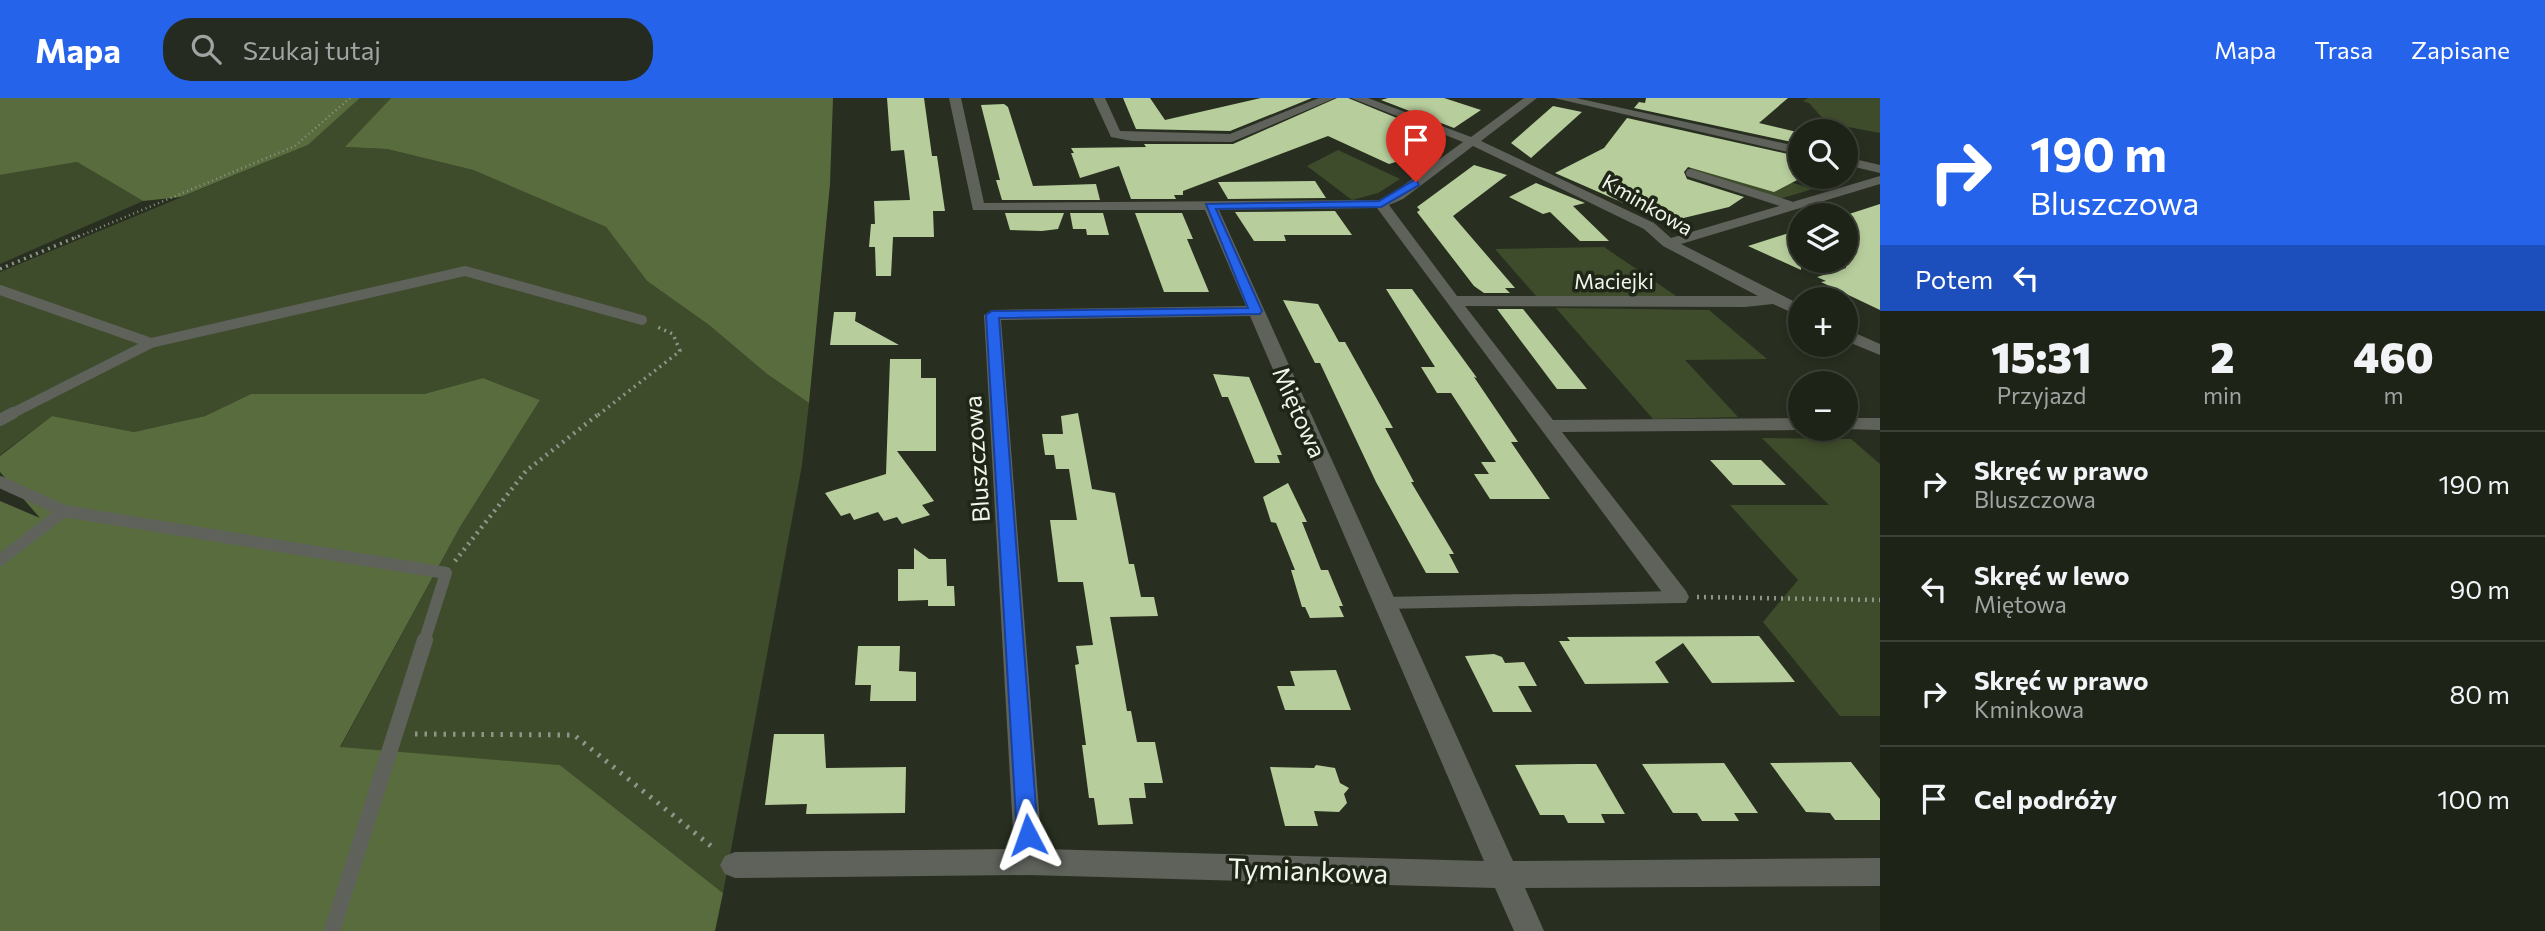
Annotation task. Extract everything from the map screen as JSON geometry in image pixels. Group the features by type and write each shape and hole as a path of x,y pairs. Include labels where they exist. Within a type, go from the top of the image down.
{"street":[{"path":"955,98 978,207 1381,204 1398,196 1531,98"},
{"path":"1099,98 1115,134 1132,137 1220,138 1240,136 1329,98"},
{"name":"Kminkowa","path":"1357,98 1489,148 1649,226 1668,243 1788,305"},
{"path":"1560,98 1788,148"},
{"path":"1858,164 1880,169"},
{"path":"1797,203 1880,180"},
{"path":"1381,204 1678,597"},
{"name":"Miętowa","path":"1210,206 1529,931"},
{"path":"1668,243 1788,206"},
{"name":"Maciejki","path":"1452,301 1745,302 1776,299"},
{"name":"Bluszczowa","path":"1030,862 992,315 1256,311"},
{"path":"1858,340 1880,350"},
{"path":"1549,426 1788,424"},
{"path":"1858,424 1880,424"},
{"name":"Tymiankowa","path":"735,865 1030,862 1505,875 1880,872"}],"lane":[{"path":"1690,173 1788,204"},
{"path":"0,420 151,343 465,271 642,320"},
{"path":"0,290 151,343"},
{"path":"0,482 64,511 446,572 332,931"},
{"path":"0,560 64,511"},
{"path":"1384,603 1678,597"}],"path":[{"path":"0,269 295,146 350,98"},
{"path":"446,572 526,471 680,351 673,334 642,320"},
{"path":"1678,597 1880,600"},
{"path":"397,733 574,735 735,865"}],"green space":[{"path":"0,98 360,98 308,145 181,197 143,201 77,162 0,175"},
{"path":"360,98 391,98 346,147 387,149 473,170 606,227 647,281 709,325 767,374 809,403 802,465 723,893 560,765 340,748 460,527 540,400 483,378 424,394 251,394 205,416 134,432 52,416 0,455 0,272 308,145"},
{"path":"391,98 833,98 830,184 809,403 767,374 709,325 647,281 606,227 473,170 387,149 345,147"},
{"path":"1808,98 1880,98 1880,133 1858,129 1858,119 1823,119 1809,103 1803,101"},
{"path":"1338,150 1400,179 1378,193 1352,200 1307,166"},
{"path":"1698,154 1788,181 1788,189 1813,189 1779,199 1690,170"},
{"path":"77,162 143,201 0,264 0,175"},
{"path":"1604,247 1682,300 1537,297 1495,249"},
{"path":"1556,308 1709,310 1767,359 1685,360 1738,417 1653,419"},
{"path":"483,378 540,400 460,527 340,747 560,765 723,893 715,931 0,931 0,501 40,518 0,472 0,456 52,416 134,432 205,416 251,394 424,394"},
{"path":"1762,438 1788,438 1788,441 1853,441 1880,464 1880,716 1840,716 1763,622 1798,580 1730,505 1829,505"}],"building":[{"path":"887,98 924,98 932,156 937,156 945,211 933,211 934,237 893,237 891,276 876,276 875,247 869,247 871,224 875,224 874,201 910,200 904,150 891,151"},
{"path":"1123,98 1150,98 1165,120 1261,98 1312,98 1230,131 1136,129"},
{"path":"1337,98 1348,98 1441,136 1414,148 1428,152 1389,164 1328,136 1183,191 1183,195 1174,195 1176,199 1131,199 1119,166 1080,178 1071,153 1074,153 1071,148 1146,147 1144,144 1233,144"},
{"path":"1444,98 1481,110 1454,128 1381,100"},
{"path":"1646,98 1788,98 1759,123 1788,130 1788,141 1634,108 1639,102 1645,103"},
{"path":"1004,104 1008,107 1033,186 1096,184 1100,200 1002,200 996,180 1000,180 981,105"},
{"path":"1553,106 1582,112 1531,158 1511,143"},
{"path":"1627,118 1788,154 1788,185 1774,192 1688,167 1684,172 1687,179 1744,197 1729,207 1667,222 1555,173 1604,148"},
{"path":"1474,165 1507,175 1453,216 1515,288 1505,288 1510,293 1484,293 1474,286 1417,212 1420,210 1417,207"},
{"path":"1315,181 1326,198 1228,199 1218,182"},
{"path":"1536,183 1585,203 1573,206 1609,241 1580,241 1550,212 1543,214 1509,197"},
{"path":"1880,204 1880,310 1858,300 1858,287 1832,287 1817,277 1830,273 1858,273 1858,211"},
{"path":"1335,211 1352,235 1284,235 1286,241 1254,241 1235,212"},
{"path":"1005,213 1064,213 1058,229 1042,231 1010,230"},
{"path":"1070,213 1103,213 1109,235 1087,235 1086,229 1073,229"},
{"path":"1135,213 1182,213 1193,239 1187,239 1209,292 1164,292"},
{"path":"1788,233 1788,264 1748,246"},
{"path":"1386,289 1412,289 1477,378 1474,377 1518,442 1511,442 1550,499 1490,499 1474,474 1489,474 1481,462 1496,462 1451,393 1437,393 1421,367 1435,367"},
{"path":"1283,300 1318,304 1339,342 1345,342 1393,428 1385,428 1414,482 1411,482 1454,554 1449,554 1459,573 1426,573 1376,482 1320,363 1315,363"},
{"path":"1497,309 1523,309 1587,389 1557,389"},
{"path":"834,312 856,312 855,321 899,345 830,345"},
{"path":"890,359 921,359 921,378 936,378 936,451 897,451 934,501 922,505 930,515 902,524 897,517 884,521 878,512 854,520 850,513 841,516 825,493 886,474"},
{"path":"1213,374 1249,377 1282,455 1277,455 1280,463 1255,463 1228,397 1222,397"},
{"path":"1078,413 1092,489 1115,493 1129,564 1134,564 1141,597 1154,597 1158,616 1110,617 1127,711 1131,711 1137,742 1155,742 1163,783 1144,783 1146,798 1129,798 1133,824 1098,825 1094,798 1089,798 1082,745 1086,745 1075,665 1079,664 1076,646 1093,645 1083,582 1058,582 1050,520 1077,520 1069,469 1056,469 1054,455 1045,455 1042,434 1063,434 1061,416"},
{"path":"1710,460 1761,460 1786,485 1733,485"},
{"path":"1288,483 1307,522 1302,522 1321,570 1328,570 1343,606 1339,606 1344,617 1310,618 1305,607 1302,607 1291,570 1295,570 1276,523 1271,522 1263,497"},
{"path":"914,548 929,559 946,559 947,586 954,586 955,606 928,606 928,600 898,601 898,569 914,569"},
{"path":"1759,636 1795,682 1712,683 1683,643 1655,662 1669,683 1585,684 1559,641 1570,641 1567,637"},
{"path":"858,646 900,646 899,671 916,672 916,701 870,701 871,685 855,685"},
{"path":"1494,654 1502,657 1505,663 1524,662 1537,686 1518,686 1532,712 1493,712 1465,656"},
{"path":"1336,670 1351,710 1285,710 1277,686 1295,686 1290,671"},
{"path":"774,734 824,734 826,768 906,767 905,813 806,814 807,804 765,805"},
{"path":"1851,762 1880,799 1880,820 1835,820 1830,813 1806,812 1770,763"},
{"path":"1724,763 1758,813 1734,813 1739,821 1702,821 1697,813 1673,813 1642,764"},
{"path":"1596,764 1625,814 1601,814 1605,823 1568,823 1564,815 1540,815 1515,765"},
{"path":"1316,765 1335,768 1340,783 1349,788 1344,794 1347,803 1339,812 1314,811 1318,826 1285,826 1270,767 1314,768"}],"route":[{"path":"1028,835 992,315 1256,311 1210,206 1381,204 1398,196 1416,182"}]}
